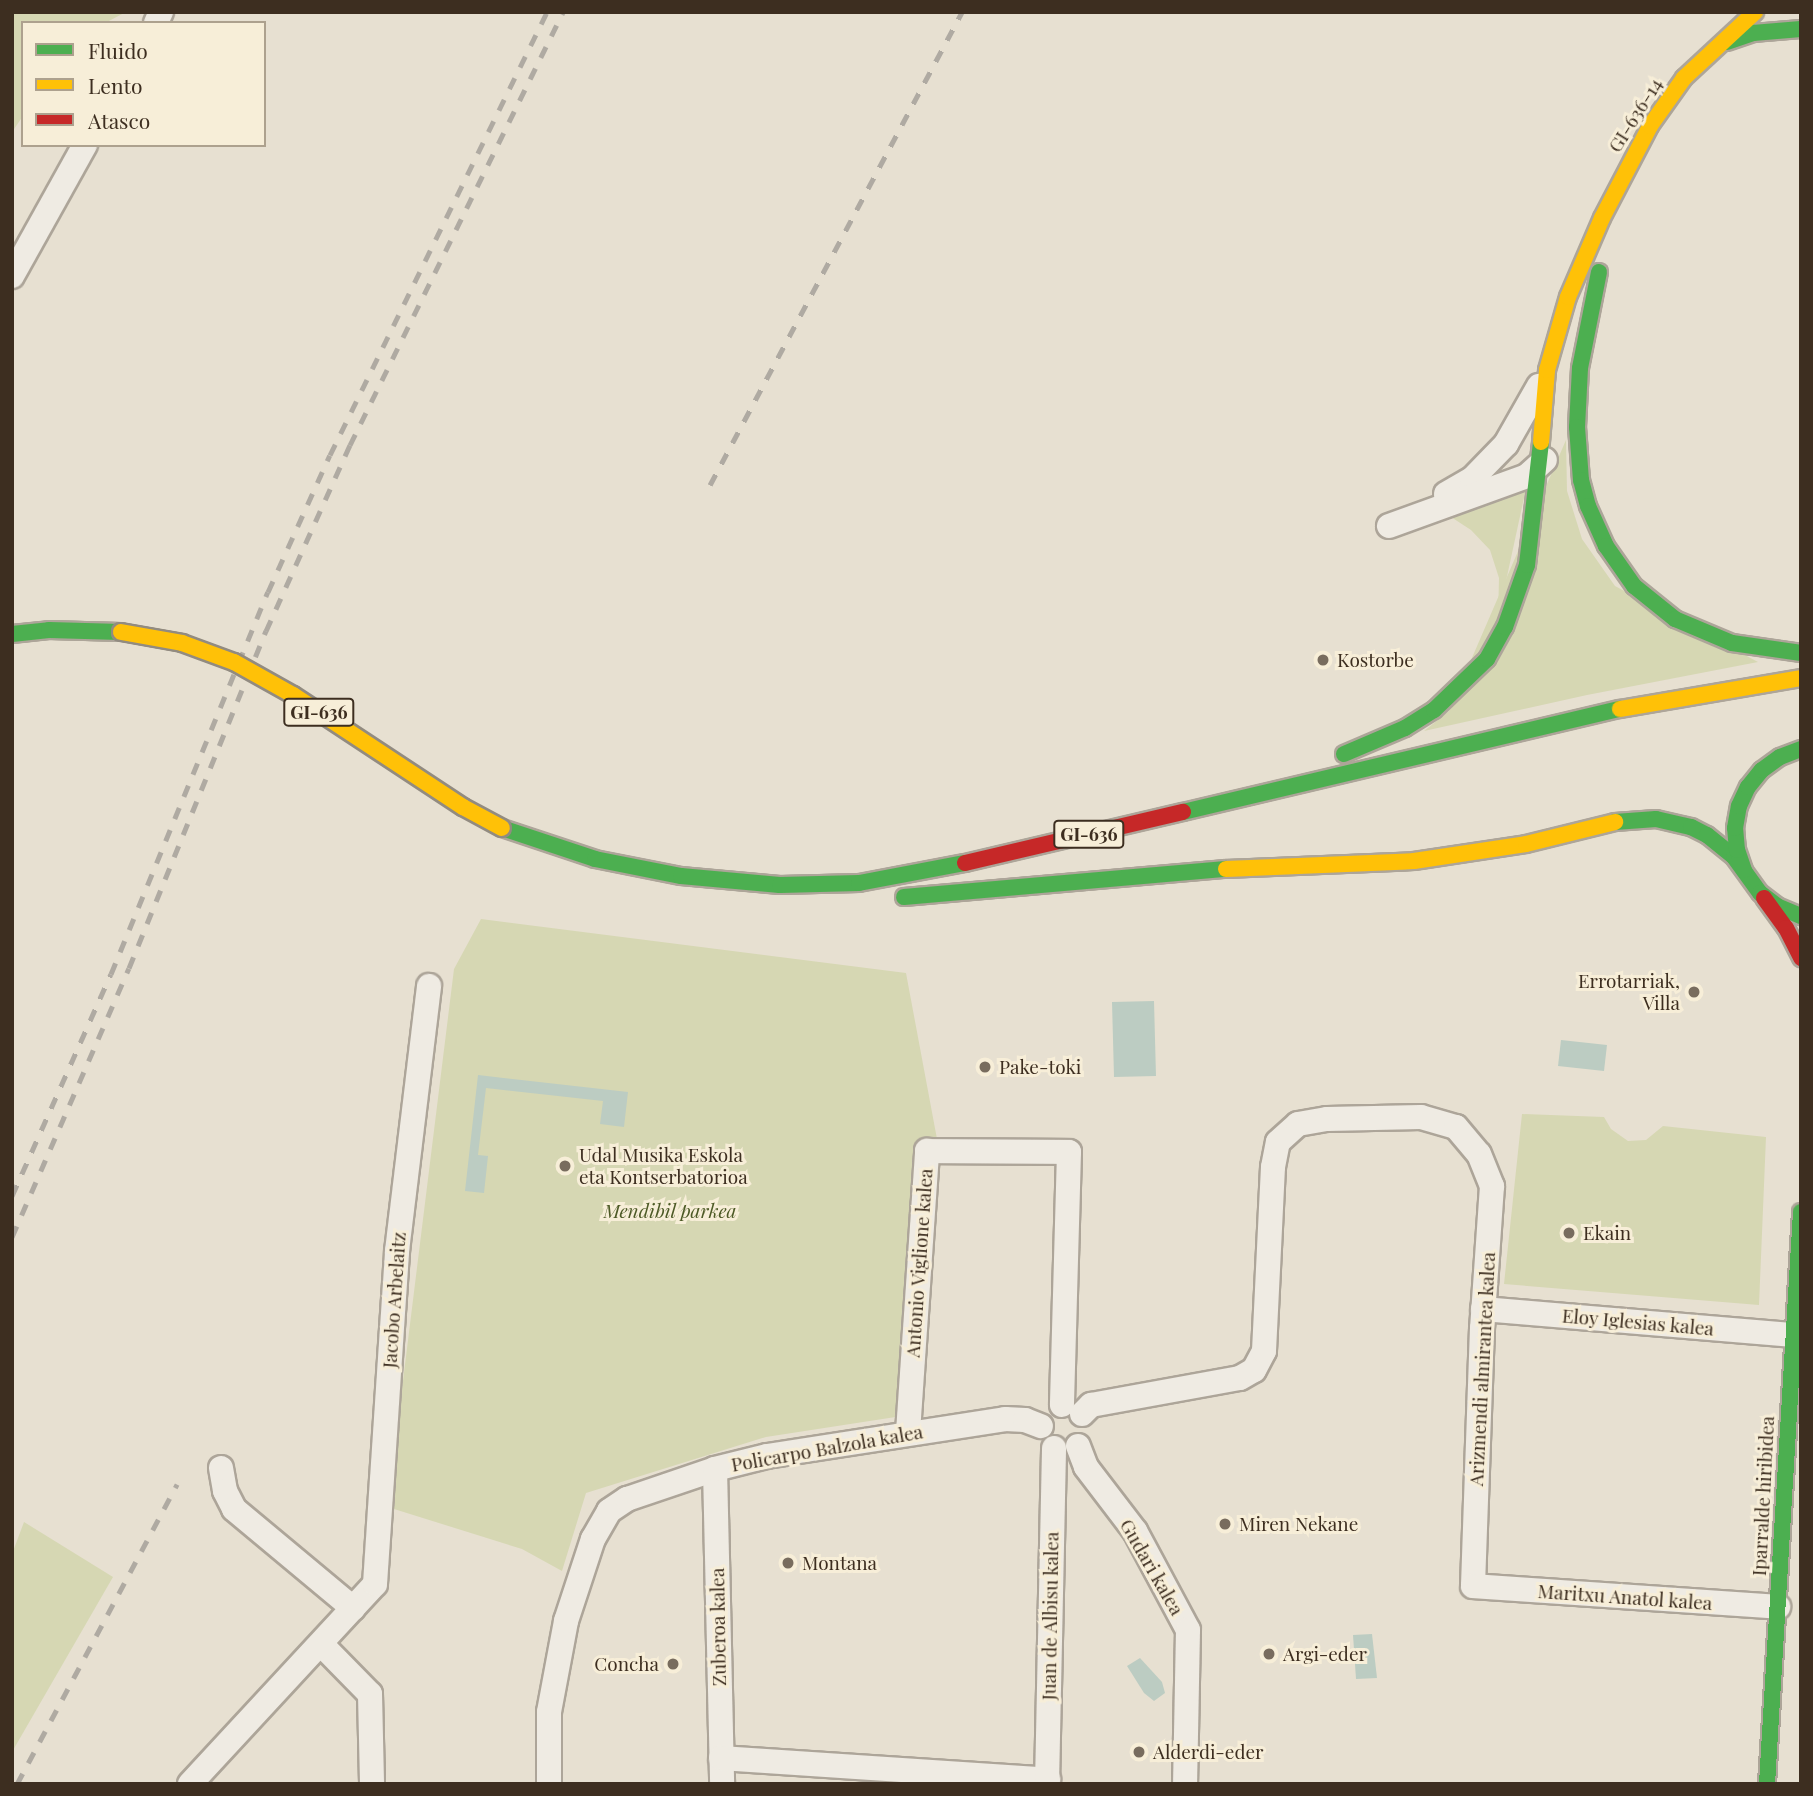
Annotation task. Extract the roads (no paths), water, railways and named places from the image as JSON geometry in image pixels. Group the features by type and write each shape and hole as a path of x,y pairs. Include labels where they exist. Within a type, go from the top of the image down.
{"main road":[{"name":"GI-636-14","path":"1319,779 1343,754 1396,732 1434,710 1487,659 1505,627 1527,565 1534,522 1536,469 1547,370 1568,297 1632,159 1670,97 1684,78 1755,12"},
{"name":"GI-636-14","path":"1718,45 1753,33 1801,29"},
{"path":"1602,226 1603,256 1580,369 1577,427 1581,481 1596,526 1618,566 1634,586 1675,619 1732,643 1801,653"},
{"name":"GI-636","path":"12,634 49,630 121,632 182,643 234,662 303,702 463,807 502,828 595,859 681,876 780,885 859,883 947,867 1632,706 1801,678"},
{"path":"1744,870 1736,839 1739,806 1748,787 1762,770 1780,757 1801,733"},
{"path":"1780,757 1801,749"},
{"path":"859,883 906,898 1190,870 1413,861 1526,844 1638,818 1656,818 1691,827 1721,845 1744,870 1786,928 1801,958"},
{"path":"1760,893 1777,906 1801,916"},
{"name":"Iparralde hiribidea","path":"1767,1784 1798,1302 1801,1212"}],"street":[{"path":"12,276 84,147"},
{"path":"1547,370 1506,444 1472,479 1389,526 1527,476 1556,446 1579,300 1602,226"},
{"name":"Jacobo Arbelaitz","path":"190,1784 205,1763 321,1644 375,1584 397,1251 429,986"},
{"name":"Arizmendi almirantea kalea","path":"1072,1410 1240,1378 1254,1370 1264,1351 1273,1167 1278,1142 1298,1124 1327,1119 1421,1117 1456,1127 1479,1154 1492,1186 1483,1309 1473,1586"},
{"name":"Antonio Viglione kalea","path":"908,1432 927,1151 1069,1152 1072,1410"},
{"name":"Eloy Iglesias kalea","path":"1483,1309 1794,1335"},
{"path":"1072,1410 1086,1435 1066,1448 1044,1439 1041,1426 1045,1414 1072,1410"},
{"name":"Policarpo Balzola kalea","path":"550,1784 549,1712 564,1634 600,1524 609,1511 627,1499 715,1469 767,1456 1005,1419 1026,1420 1041,1426"},
{"name":"Juan de Albisu kalea","path":"1047,1782 1066,1448"},
{"name":"Gudari kalea","path":"1066,1448 1086,1467 1135,1531 1188,1630 1185,1784"},
{"path":"221,1468 225,1491 234,1509 353,1608"},
{"name":"Zuberoa kalea","path":"715,1469 722,1784"},
{"name":"Maritxu Anatol kalea","path":"1473,1586 1778,1607"},
{"path":"321,1644 370,1693 372,1784"},
{"path":"721,1758 1047,1782"}],"railway":[{"path":"12,1196 111,974 268,592 330,455 547,12"},
{"path":"12,1237 129,968 266,631 350,445 563,12"},
{"path":"710,485 962,12"},
{"path":"17,1784 177,1484"}],"place":[{"name":"Kostorbe","path":"1323,660"},
{"name":"Errotarriak, Villa","path":"1694,992"},
{"name":"Pake-toki","path":"985,1067"},
{"name":"Udal Musika Eskola eta Kontserbatorioa","path":"565,1166"},
{"name":"Ekain","path":"1569,1233"},
{"name":"Miren Nekane","path":"1225,1524"},
{"name":"Montana","path":"788,1563"},
{"name":"Argi-eder","path":"1269,1654"},
{"name":"Concha","path":"673,1664"},
{"name":"Alderdi-eder","path":"1139,1752"}],"park label":[{"name":"Mendibil parkea","path":"670,1211"}]}
